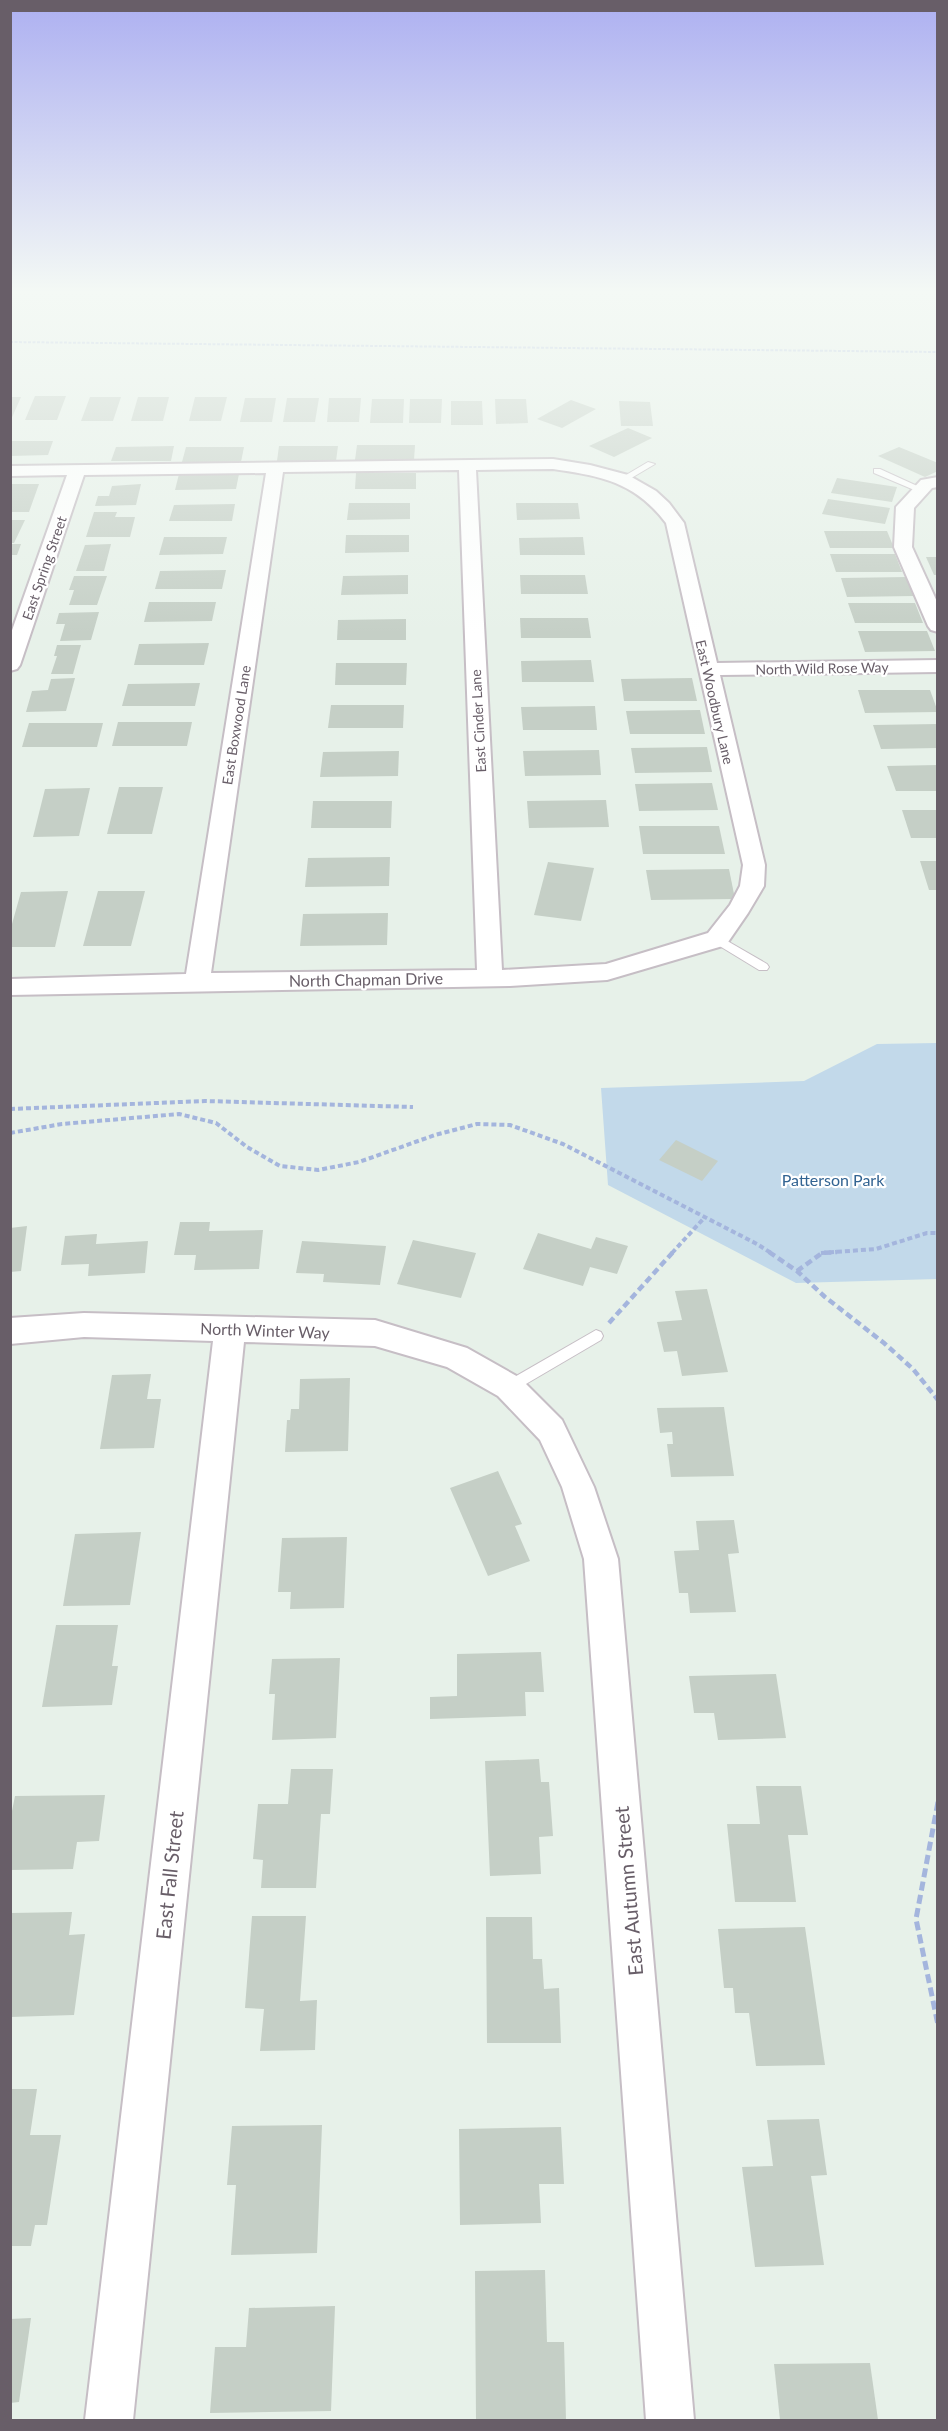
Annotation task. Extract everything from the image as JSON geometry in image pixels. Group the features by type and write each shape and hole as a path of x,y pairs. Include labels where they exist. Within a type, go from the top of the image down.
{"street":[{"path":"10,471 553,464 625,478"},
{"name":"East Cinder Lane","path":"467,465 490,977"},
{"name":"East Boxwood Lane","path":"197,982 275,469"},
{"name":"East Spring Street","path":"10,665 77,470"},
{"name":"East Woodbury Lane","path":"625,478 647,492 666,509 675,523 754,865 752,886 740,908 717,939"},
{"path":"930,486 905,507 903,547 938,626"},
{"name":"North Wild Rose Way","path":"707,669 938,666"},
{"name":"North Chapman Drive","path":"10,987 554,977 607,972 717,939"},
{"name":"North Winter Way","path":"10,1331 84,1324 375,1333 456,1357 509,1387"},
{"name":"East Fall Street","path":"110,2421 230,1329"},
{"name":"East Autumn Street","path":"509,1387 551,1430 578,1487 601,1559 670,2421"}],"lane":[{"path":"625,478 651,464"},
{"path":"877,471 930,486"},
{"path":"717,939 763,968"},
{"path":"509,1387 596,1336"}],"path":[{"path":"10,1109 176,1101 273,1102 340,1107 414,1107"},
{"path":"10,1133 73,1122 179,1114 216,1123 247,1147 280,1166 318,1170 359,1162 435,1135 477,1125 510,1125 563,1144 757,1244 798,1271 825,1298 884,1343 938,1400"},
{"path":"609,1323 705,1217"},
{"path":"798,1271 822,1253 876,1249 927,1233 938,1233"},
{"path":"938,1802 916,1919 938,2025"}],"green space":[{"name":"Patterson Park","path":"937,1043 937,1279 796,1283 608,1185 601,1088 804,1081 877,1044"}],"building":[{"path":"10,407 16,407 10,422"},
{"path":"30,407 62,407 57,420 25,420"},
{"path":"86,407 118,407 113,421 81,421"},
{"path":"135,407 166,407 163,421 131,421"},
{"path":"192,407 224,407 221,421 189,421"},
{"path":"243,407 274,407 272,422 240,422"},
{"path":"285,407 317,407 315,422 283,422"},
{"path":"328,407 360,407 359,422 327,422"},
{"path":"371,407 404,407 403,423 370,423"},
{"path":"410,407 442,407 441,423 409,423"},
{"path":"451,407 482,407 483,425 451,425"},
{"path":"495,407 527,407 528,423 496,424"},
{"path":"558,407 596,409 562,428 537,419"},
{"path":"620,407 651,407 653,426 621,426"},
{"path":"628,428 652,438 614,457 589,446"},
{"path":"10,441 53,441 48,455 10,456"},
{"path":"357,445 415,445 414,460 355,460"},
{"path":"174,446 171,461 111,461 116,447"},
{"path":"279,446 338,446 336,461 277,461"},
{"path":"186,447 244,447 241,462 182,462"},
{"path":"899,447 938,463 938,471 925,477 878,456"},
{"path":"356,473 416,473 416,489 355,489"},
{"path":"179,474 239,474 236,489 175,490"},
{"path":"837,478 897,487 892,502 831,493"},
{"path":"10,484 39,484 29,512 10,512"},
{"path":"141,484 136,505 95,506 98,496 109,496 112,486"},
{"path":"828,499 890,508 885,524 822,514"},
{"path":"349,503 410,503 410,519 347,520"},
{"path":"516,503 578,503 580,519 517,520"},
{"path":"235,504 232,521 169,521 174,505"},
{"path":"94,512 117,512 115,517 135,517 130,537 86,537"},
{"path":"10,520 25,520 14,543 10,543"},
{"path":"824,531 887,531 894,548 830,548"},
{"path":"346,535 409,535 409,552 345,553"},
{"path":"164,537 227,537 223,554 159,555"},
{"path":"583,537 585,555 520,555 519,538"},
{"path":"10,544 21,544 17,555 12,555 11,560"},
{"path":"111,544 104,571 76,571 85,545"},
{"path":"830,554 895,554 902,572 836,572"},
{"path":"926,557 938,557 938,575 934,575"},
{"path":"226,570 222,589 155,589 160,571"},
{"path":"408,575 408,594 341,595 343,576"},
{"path":"520,575 585,575 588,594 521,594"},
{"path":"74,576 107,576 97,605 69,605 74,590 69,590"},
{"path":"907,577 914,596 847,597 841,578"},
{"path":"149,602 216,602 212,621 144,622"},
{"path":"848,603 915,603 923,623 855,623"},
{"path":"99,612 91,640 60,641 65,624 56,624 59,613"},
{"path":"520,618 588,618 591,638 521,638"},
{"path":"406,619 406,640 337,640 338,620"},
{"path":"858,631 927,631 935,651 865,652"},
{"path":"209,643 204,665 134,665 139,644"},
{"path":"57,645 81,645 73,674 51,674 57,656 54,656"},
{"path":"591,660 594,682 522,682 521,661"},
{"path":"336,663 407,663 406,685 335,685"},
{"path":"75,678 66,711 26,712 32,691 48,690 51,679"},
{"path":"692,678 697,701 624,701 621,679"},
{"path":"200,683 195,706 122,706 128,684"},
{"path":"858,690 930,690 938,712 865,713"},
{"path":"331,705 404,705 403,728 328,728"},
{"path":"595,706 597,730 523,730 521,707"},
{"path":"700,710 705,734 630,734 626,711"},
{"path":"118,722 192,722 187,746 112,746"},
{"path":"29,723 103,723 97,747 22,747"},
{"path":"938,724 938,748 881,749 873,725"},
{"path":"707,747 712,772 635,773 631,748"},
{"path":"599,750 601,775 525,776 523,751"},
{"path":"399,751 398,776 320,777 323,752"},
{"path":"938,765 938,791 896,791 887,766"},
{"path":"712,783 718,810 639,811 635,784"},
{"path":"119,787 163,787 152,834 107,834"},
{"path":"90,788 79,836 33,837 45,789"},
{"path":"606,800 609,827 529,828 527,801"},
{"path":"313,801 392,801 391,828 311,828"},
{"path":"902,810 938,810 938,838 911,838"},
{"path":"639,826 719,826 725,854 643,854"},
{"path":"390,857 389,886 305,887 308,858"},
{"path":"920,861 938,861 938,890 929,890"},
{"path":"548,862 594,868 581,921 534,915"},
{"path":"729,869 735,899 651,900 646,870"},
{"path":"68,891 55,947 10,947 10,931 21,892"},
{"path":"98,891 145,891 131,946 83,946"},
{"path":"388,913 387,945 300,946 303,914"},
{"path":"676,1140 718,1161 702,1181 659,1160"},
{"path":"180,1222 210,1222 209,1231 263,1230 259,1269 194,1270 196,1255 174,1255"},
{"path":"27,1226 21,1271 10,1272 10,1228"},
{"path":"538,1233 591,1249 596,1237 628,1246 617,1274 590,1267 583,1286 523,1269"},
{"path":"97,1234 96,1244 148,1241 145,1273 88,1276 89,1264 61,1265 65,1236"},
{"path":"413,1240 476,1253 461,1298 397,1284"},
{"path":"302,1241 386,1246 380,1285 323,1282 324,1274 296,1273"},
{"path":"707,1289 728,1372 682,1376 677,1351 664,1352 657,1322 682,1320 675,1291"},
{"path":"151,1374 147,1399 161,1399 154,1448 100,1449 112,1375"},
{"path":"350,1378 348,1451 285,1452 287,1420 290,1420 291,1409 299,1409 300,1379"},
{"path":"724,1407 734,1476 671,1477 667,1444 673,1444 672,1432 660,1433 657,1408"},
{"path":"498,1471 522,1524 515,1526 530,1561 488,1576 450,1488"},
{"path":"734,1520 739,1553 728,1554 736,1612 690,1613 688,1593 679,1593 674,1551 699,1550 696,1521"},
{"path":"141,1532 130,1605 63,1606 75,1534"},
{"path":"347,1537 344,1608 290,1609 291,1592 278,1592 282,1538"},
{"path":"56,1625 118,1625 112,1666 118,1666 112,1705 42,1707"},
{"path":"541,1652 544,1692 525,1692 526,1716 430,1719 430,1697 457,1696 457,1654"},
{"path":"340,1658 336,1738 272,1740 275,1694 269,1694 272,1659"},
{"path":"776,1674 786,1738 718,1740 714,1713 694,1713 689,1676"},
{"path":"539,1759 541,1782 549,1782 553,1836 539,1837 541,1874 490,1876 485,1761"},
{"path":"291,1769 333,1769 330,1814 321,1814 316,1888 261,1888 263,1860 253,1859 258,1804 288,1804"},
{"path":"756,1786 801,1786 808,1835 788,1835 796,1902 735,1902 727,1824 760,1824"},
{"path":"105,1795 99,1841 77,1842 73,1869 10,1870 10,1821 15,1796"},
{"path":"72,1912 69,1935 85,1934 74,2015 10,2017 10,1913"},
{"path":"252,1916 306,1916 300,2001 317,2000 315,2050 260,2051 264,2009 245,2008"},
{"path":"486,1917 532,1917 533,1959 542,1959 544,1989 559,1988 561,2043 487,2043"},
{"path":"805,1927 825,2065 756,2066 749,2013 735,2013 733,1988 724,1988 718,1929"},
{"path":"10,2089 37,2089 30,2135 61,2135 47,2225 35,2225 31,2246 10,2246"},
{"path":"819,2119 827,2175 811,2176 824,2265 755,2267 742,2167 773,2166 767,2120"},
{"path":"322,2125 317,2253 231,2255 236,2185 227,2185 232,2126"},
{"path":"561,2127 564,2184 539,2184 541,2223 460,2225 459,2129"},
{"path":"545,2270 547,2342 564,2342 566,2420 476,2420 475,2271"},
{"path":"335,2306 331,2411 210,2413 215,2347 246,2347 249,2308"},
{"path":"31,2318 19,2402 10,2403 10,2319"},
{"path":"870,2363 878,2420 780,2420 774,2364"}]}
